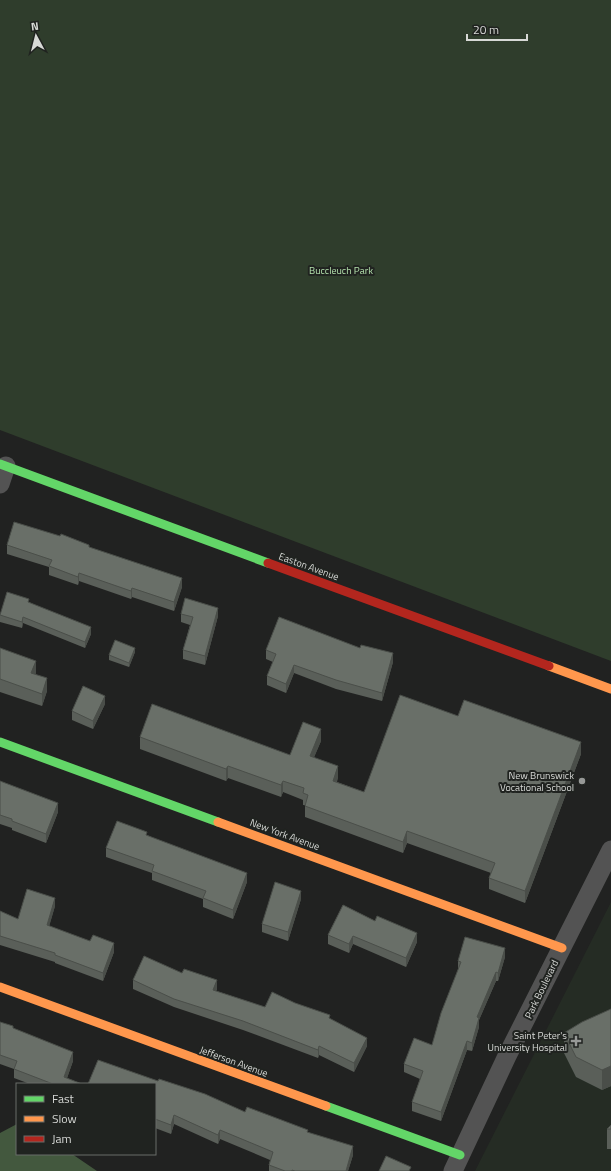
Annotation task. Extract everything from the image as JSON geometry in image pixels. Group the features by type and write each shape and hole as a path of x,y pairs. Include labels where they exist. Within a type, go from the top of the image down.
{"street":[{"path":"0,484 3,465"},
{"name":"Easton Avenue","path":"3,465 611,689"},
{"name":"New York Avenue","path":"0,742 562,948"},
{"name":"Park Boulevard","path":"457,1163 611,850"},
{"name":"Jefferson Avenue","path":"0,987 457,1163"}],"shaded area":[{"name":"Saint Peter's University Hospital","path":"611,902 611,1171 475,1171 606,912"}],"green space":[{"name":"Buccleuch Park","path":"0,0 611,0 611,661 0,430"},
{"path":"16,1125 16,1155 73,1155 97,1171 0,1171 0,1133"}],"building":[{"path":"14,522 60,536 61,534 89,545 89,547 182,578 174,602 132,588 131,591 79,573 78,577 49,566 52,560 7,545"},
{"path":"7,592 29,599 28,602 91,627 85,642 23,617 22,622 0,615"},
{"path":"185,598 218,608 205,656 183,650 193,617 181,614"},
{"path":"279,617 360,648 361,645 393,653 382,693 336,680 294,665 286,684 267,676 276,654 266,650"},
{"path":"115,640 135,648 129,663 109,655"},
{"path":"0,648 36,661 31,673 47,678 42,694 0,679"},
{"path":"83,686 105,696 93,721 72,711"},
{"path":"400,695 458,716 464,700 581,742 525,891 489,878 495,863 407,831 403,842 305,806 308,795 303,793 304,788 283,781 281,785 228,766 226,769 140,737 152,704 290,755 303,722 321,729 310,756 338,766 333,781 364,792"},
{"path":"0,781 58,803 46,834 0,815"},
{"path":"117,821 147,832 146,835 247,873 233,910 203,898 206,891 152,871 154,865 106,848"},
{"path":"275,882 301,891 288,932 262,924"},
{"path":"27,889 55,898 47,925 90,941 93,935 114,943 103,973 55,955 55,953 0,936 0,911 18,919"},
{"path":"343,905 375,921 377,916 417,933 406,958 353,936 349,944 328,935"},
{"path":"465,937 505,948 498,973 496,972 477,1017 479,1018 472,1043 467,1041 441,1112 412,1102 423,1071 404,1064 414,1038 432,1045 441,1013 461,962 458,961"},
{"path":"144,956 182,973 184,969 217,980 213,990 265,1007 272,992 295,1003 330,1015 329,1018 367,1038 354,1063 319,1046 318,1050 243,1021 174,999 133,980"},
{"path":"611,1009 611,1066 602,1070 576,1057 564,1033 582,1022"},
{"path":"0,1022 13,1026 13,1028 73,1052 64,1077 79,1083 50,1083 14,1069 17,1061 0,1055"},
{"path":"98,1060 158,1081 159,1079 205,1094 245,1112 247,1107 308,1130 307,1132 353,1146 346,1171 285,1171 269,1165 273,1152 220,1130 218,1135 174,1115 171,1125 156,1119 156,1083 88,1083"},
{"path":"386,1156 411,1167 409,1171 379,1171"}],"traffic: fast":[{"path":"0,464 268,563"},
{"path":"0,742 218,822"},
{"path":"326,1106 460,1155"}],"traffic: slow":[{"path":"549,666 611,689"},
{"path":"218,822 562,948"},
{"path":"0,987 326,1106"}],"traffic: jam":[{"path":"268,563 549,666"}],"place":[{"name":"New Brunswick Vocational School","path":"582,781"},
{"name":"Saint Peter's University Hospital","path":"576,1041"}]}
